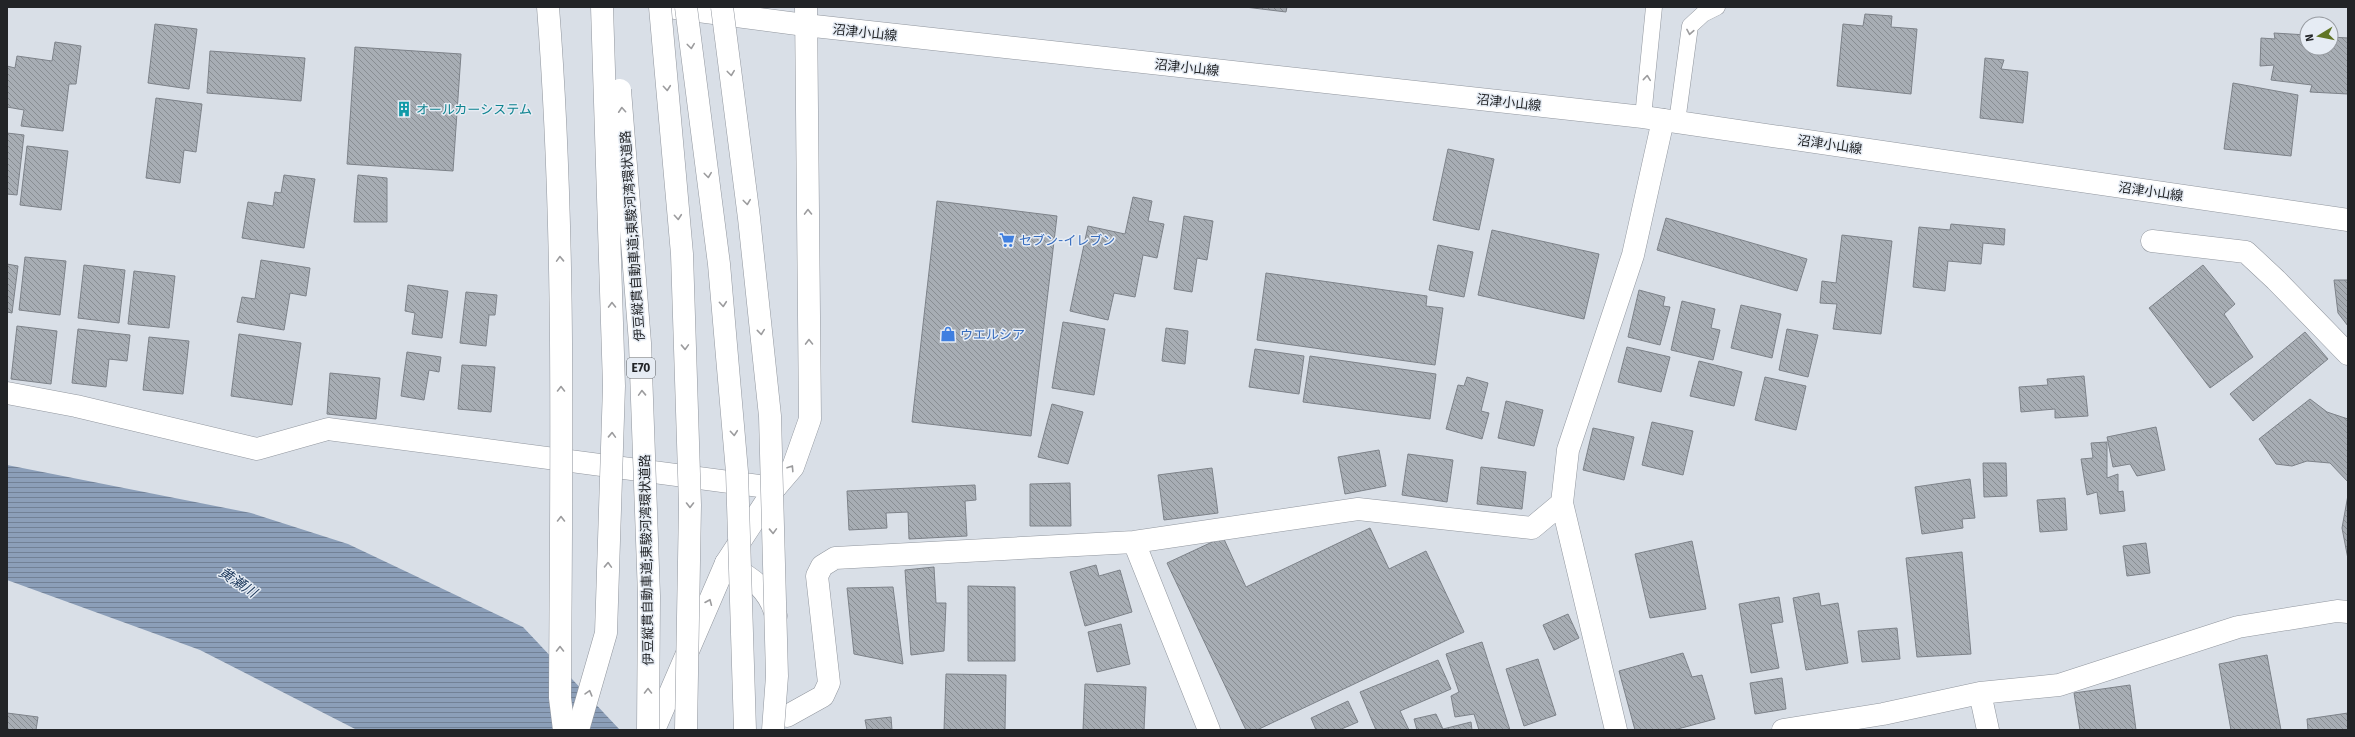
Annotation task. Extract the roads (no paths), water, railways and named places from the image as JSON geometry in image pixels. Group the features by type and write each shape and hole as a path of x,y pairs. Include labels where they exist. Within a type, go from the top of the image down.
{"main road":[{"path":"548,7 555,89 562,291 560,698 564,730"},
{"path":"578,730 606,633 614,402 607,120 602,7"},
{"name":"伊豆縦貫自動車道;東駿河湾環状道路","path":"611,7 621,95 640,343 654,725"},
{"path":"660,7 682,261 690,504 686,730"},
{"name":"沼津小山線","path":"668,7 806,16 1661,119 2348,220"},
{"path":"686,7 719,264 737,472 745,730"},
{"path":"722,7 749,218 770,416 777,676 783,725"},
{"path":"654,725 726,563 775,488 793,468 810,419 806,16"},
{"path":"1616,730 1562,503 1568,450 1633,255 1661,119"},
{"path":"2152,242 2246,252 2276,280 2348,354"},
{"path":"7,393 76,406 257,449 328,429 775,488"},
{"path":"783,725 823,696 829,683 817,576 822,566 835,558 1134,542 1358,509 1532,528 1562,503"},
{"path":"1134,542 1209,730"},
{"path":"726,563 761,585 774,605 781,639 783,725"},
{"path":"1783,730 1884,714 1980,693 2059,685 2238,627 2337,611 2348,612"},
{"path":"1980,693 1988,730"}],"lane":[{"path":"1654,7 1661,119"},
{"path":"1661,119 1690,26 1703,14 1717,7"}],"water":[{"name":"黄瀬川","path":"7,465 251,513 348,544 523,627 620,730 357,730 200,650 7,580"}],"place":[{"name":"オールカーシステム","path":"404,109"},
{"name":"セブン-イレブン","path":"1007,240"},
{"name":"ウエルシア","path":"948,334"}]}
